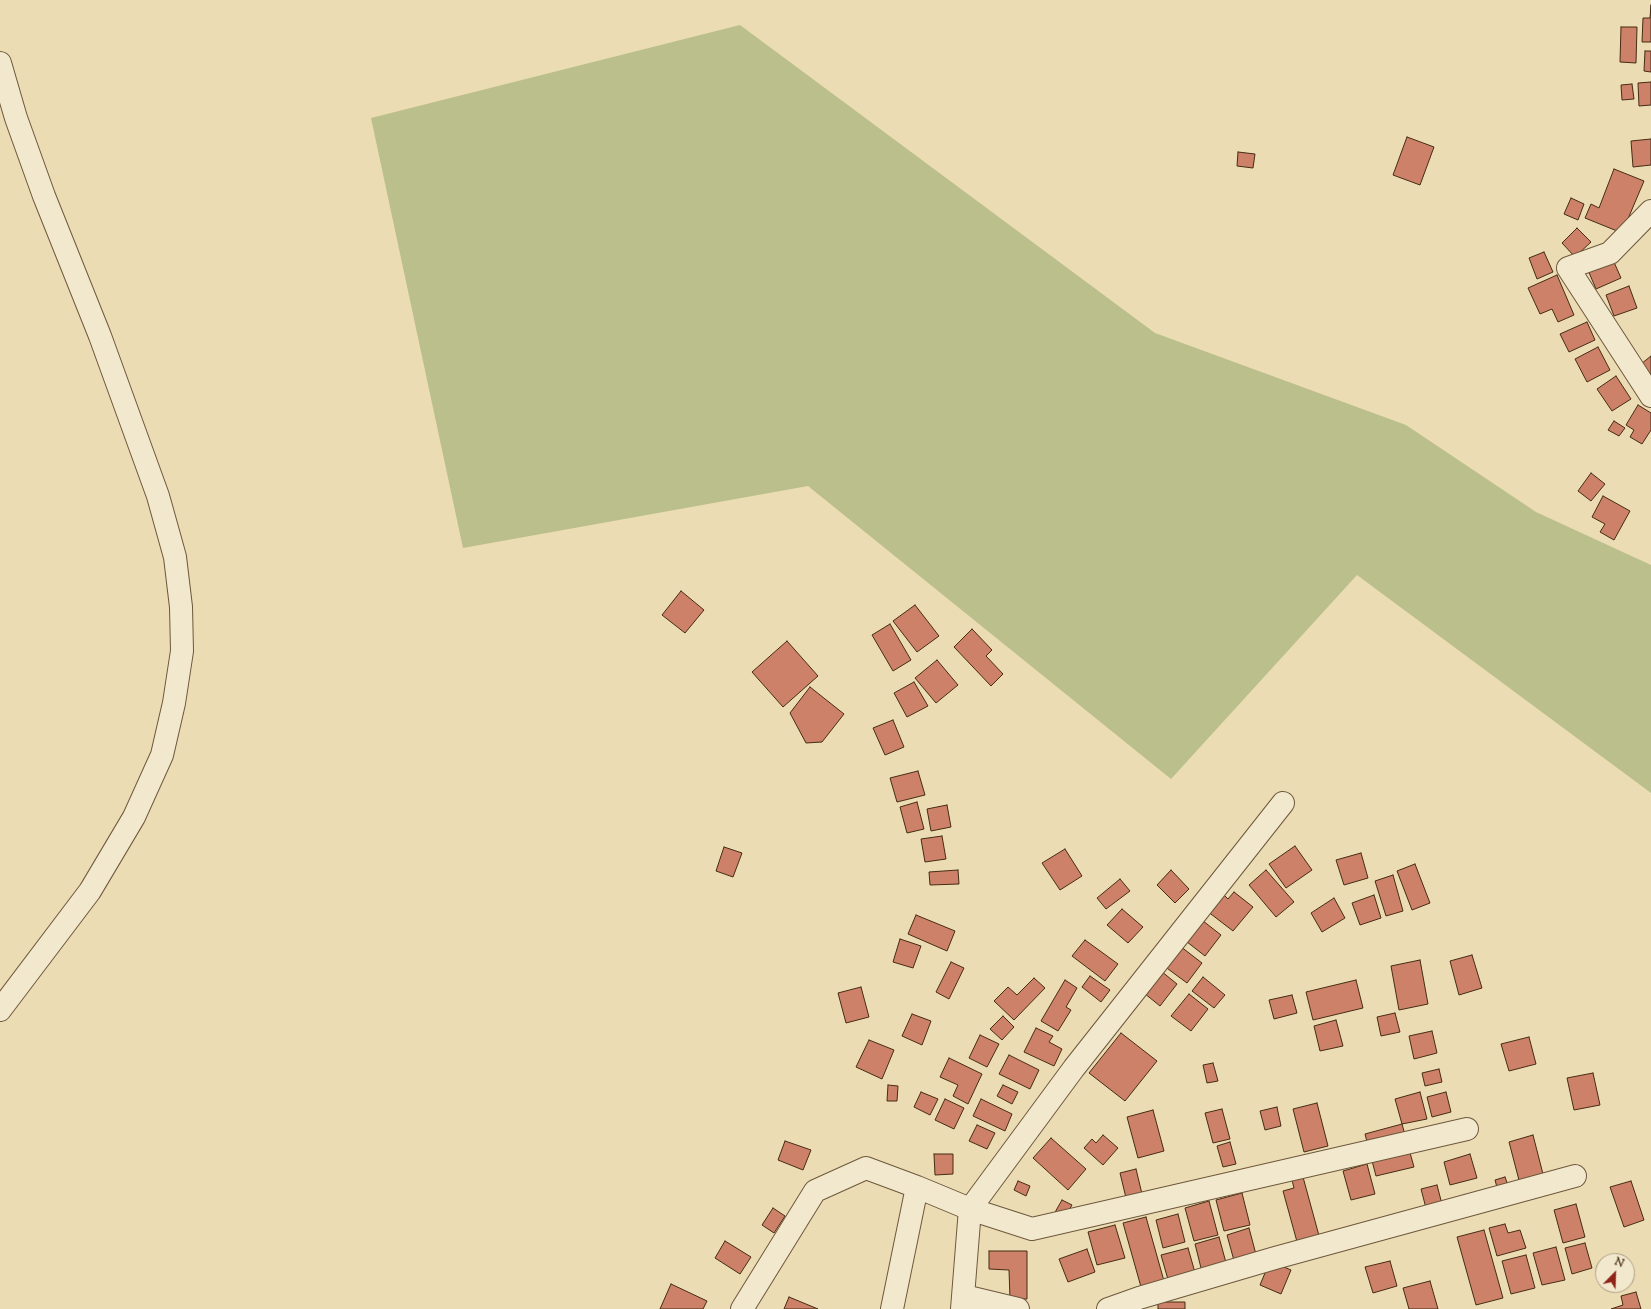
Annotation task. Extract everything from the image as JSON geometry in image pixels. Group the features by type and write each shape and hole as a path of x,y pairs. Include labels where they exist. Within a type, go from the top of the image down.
{"street":[{"path":"0,63 16,118 44,196 100,336 158,496 175,556 181,607 182,651 174,703 162,755 134,816 90,891 0,1010"},
{"path":"1651,211 1610,253 1568,268 1651,396"},
{"path":"1018,1309 963,1302 970,1209 1074,1068 1284,803"},
{"path":"742,1309 815,1191 866,1168 917,1186 970,1209 1032,1229 1467,1129"},
{"path":"1108,1309 1139,1298 1275,1258 1574,1176"},
{"path":"892,1309 917,1186"}],"green space":[{"path":"740,25 1155,333 1406,425 1536,512 1651,565 1651,793 1357,575 1171,779 808,486 463,548 371,118"}],"building":[{"path":"1651,5 1651,42 1642,42 1643,18 1650,18"},
{"path":"1621,27 1637,27 1636,63 1620,62"},
{"path":"1645,51 1651,51 1651,72 1644,71"},
{"path":"1651,82 1651,105 1639,106 1638,83"},
{"path":"1632,84 1634,99 1622,100 1621,85"},
{"path":"1407,137 1434,147 1420,185 1393,175"},
{"path":"1651,139 1651,165 1633,167 1631,141"},
{"path":"1238,152 1255,154 1253,168 1237,166"},
{"path":"1614,169 1644,181 1622,233 1585,218 1591,204 1599,208"},
{"path":"1571,198 1584,204 1578,220 1564,214"},
{"path":"1577,228 1591,242 1575,257 1562,243"},
{"path":"1606,244 1621,278 1596,289 1581,254"},
{"path":"1544,252 1553,272 1537,279 1529,258"},
{"path":"1557,275 1574,315 1558,322 1552,309 1540,314 1528,288"},
{"path":"1629,286 1637,308 1614,316 1606,295"},
{"path":"1587,322 1595,340 1569,352 1560,334"},
{"path":"1598,347 1610,370 1587,382 1575,359"},
{"path":"1651,356 1651,378 1641,364"},
{"path":"1616,376 1631,399 1612,411 1597,389"},
{"path":"1638,405 1651,413 1651,430 1642,444 1630,437 1634,430 1626,425"},
{"path":"1614,421 1625,428 1619,436 1608,430"},
{"path":"1591,473 1605,484 1591,501 1578,491"},
{"path":"1603,496 1630,511 1614,540 1600,532 1605,524 1592,517"},
{"path":"681,591 704,610 685,633 662,615"},
{"path":"915,605 939,636 917,652 893,621"},
{"path":"890,624 911,660 893,671 872,635"},
{"path":"972,629 992,650 986,656 1003,674 991,686 954,647"},
{"path":"787,641 818,676 783,707 752,672"},
{"path":"937,660 958,685 936,703 915,678"},
{"path":"914,682 928,706 907,717 894,693"},
{"path":"810,687 844,714 822,742 806,743 790,713"},
{"path":"893,720 904,747 885,755 873,728"},
{"path":"918,771 925,795 897,802 890,778"},
{"path":"917,802 924,829 907,833 900,807"},
{"path":"947,805 951,827 931,831 927,809"},
{"path":"942,836 946,859 925,862 921,839"},
{"path":"1295,846 1312,870 1286,888 1269,864"},
{"path":"724,847 742,853 733,877 716,871"},
{"path":"1065,849 1082,876 1060,890 1042,863"},
{"path":"1361,853 1368,878 1344,885 1336,860"},
{"path":"1415,864 1430,903 1412,910 1397,871"},
{"path":"958,870 959,884 930,885 929,872"},
{"path":"1171,870 1189,889 1175,903 1157,885"},
{"path":"1266,870 1294,902 1276,917 1249,885"},
{"path":"1393,875 1403,911 1386,916 1375,881"},
{"path":"1120,879 1130,891 1106,909 1097,898"},
{"path":"1234,892 1253,907 1233,931 1207,911 1222,893 1228,899"},
{"path":"1374,895 1381,918 1360,925 1352,903"},
{"path":"1334,898 1345,918 1322,932 1311,913"},
{"path":"1122,909 1143,927 1128,943 1107,925"},
{"path":"916,915 955,931 947,951 908,934"},
{"path":"1198,917 1221,935 1205,956 1182,938"},
{"path":"900,939 921,946 913,968 893,962"},
{"path":"1085,940 1118,964 1105,981 1072,956"},
{"path":"1176,943 1202,963 1187,983 1160,963"},
{"path":"1472,955 1482,988 1459,995 1450,961"},
{"path":"1420,960 1428,1004 1399,1010 1391,966"},
{"path":"951,962 964,968 949,999 936,992"},
{"path":"1161,971 1177,984 1160,1006 1144,993"},
{"path":"1090,976 1110,990 1101,1002 1082,987"},
{"path":"1203,977 1225,995 1214,1008 1192,991"},
{"path":"1034,978 1045,988 1014,1020 994,1001 1008,987 1017,995"},
{"path":"1065,980 1077,988 1066,1007 1071,1010 1058,1031 1041,1021"},
{"path":"1356,980 1363,1008 1313,1020 1306,992"},
{"path":"861,987 869,1017 846,1023 838,993"},
{"path":"1189,994 1208,1009 1191,1031 1171,1016"},
{"path":"1292,995 1297,1013 1274,1019 1269,1000"},
{"path":"1395,1013 1400,1032 1381,1036 1377,1017"},
{"path":"912,1014 931,1021 922,1045 902,1036"},
{"path":"1003,1016 1014,1027 1002,1040 990,1029"},
{"path":"1336,1020 1343,1046 1320,1051 1314,1026"},
{"path":"1036,1028 1053,1036 1049,1042 1062,1049 1054,1066 1024,1052"},
{"path":"1432,1031 1437,1053 1414,1059 1409,1036"},
{"path":"1121,1033 1157,1061 1125,1101 1089,1073"},
{"path":"980,1035 999,1044 987,1067 969,1058"},
{"path":"1529,1037 1536,1064 1509,1071 1501,1044"},
{"path":"869,1040 894,1050 882,1079 856,1067"},
{"path":"1009,1055 1039,1070 1030,1089 999,1074"},
{"path":"949,1058 982,1074 968,1104 953,1096 958,1085 940,1077"},
{"path":"1213,1063 1218,1081 1207,1083 1203,1065"},
{"path":"1439,1069 1442,1082 1425,1086 1422,1073"},
{"path":"1593,1073 1600,1105 1574,1110 1567,1078"},
{"path":"888,1085 898,1086 897,1101 887,1101"},
{"path":"1003,1085 1018,1092 1012,1104 997,1096"},
{"path":"921,1092 938,1099 930,1115 914,1107"},
{"path":"1420,1092 1427,1119 1402,1124 1395,1099"},
{"path":"1446,1092 1451,1112 1432,1117 1427,1097"},
{"path":"945,1099 964,1108 954,1129 935,1120"},
{"path":"981,1099 1012,1114 1005,1131 973,1116"},
{"path":"1317,1103 1328,1146 1304,1152 1293,1109"},
{"path":"1277,1107 1281,1126 1265,1130 1260,1111"},
{"path":"1222,1109 1230,1139 1213,1143 1205,1113"},
{"path":"1153,1110 1164,1151 1138,1158 1127,1117"},
{"path":"1402,1124 1414,1167 1376,1176 1365,1134"},
{"path":"977,1125 995,1133 987,1149 969,1141"},
{"path":"1103,1135 1118,1148 1103,1165 1084,1148 1092,1139 1096,1143"},
{"path":"1533,1135 1544,1178 1520,1184 1509,1142"},
{"path":"1051,1138 1086,1169 1068,1190 1033,1158"},
{"path":"785,1141 811,1150 803,1170 778,1160"},
{"path":"1230,1142 1236,1164 1223,1167 1217,1146"},
{"path":"934,1154 953,1154 953,1174 935,1175"},
{"path":"1470,1154 1477,1178 1450,1185 1444,1162"},
{"path":"1367,1164 1375,1194 1351,1200 1343,1171"},
{"path":"1136,1169 1143,1198 1127,1202 1120,1173"},
{"path":"1303,1177 1321,1243 1299,1249 1283,1191 1294,1188 1292,1180"},
{"path":"1505,1177 1509,1188 1498,1191 1495,1180"},
{"path":"1018,1181 1030,1186 1026,1196 1014,1190"},
{"path":"1631,1181 1644,1220 1624,1227 1610,1187"},
{"path":"1437,1185 1443,1208 1427,1212 1421,1189"},
{"path":"1242,1193 1250,1225 1224,1231 1216,1200"},
{"path":"1062,1200 1072,1205 1064,1219 1054,1214"},
{"path":"1209,1201 1218,1235 1194,1241 1185,1208"},
{"path":"1576,1204 1585,1237 1563,1243 1554,1210"},
{"path":"773,1208 785,1216 774,1233 762,1225"},
{"path":"1178,1214 1185,1242 1163,1248 1156,1220"},
{"path":"1146,1217 1164,1281 1141,1287 1123,1223"},
{"path":"1505,1224 1508,1233 1520,1230 1526,1248 1497,1256 1489,1228"},
{"path":"1115,1225 1125,1258 1097,1265 1088,1232"},
{"path":"1249,1228 1258,1262 1236,1268 1227,1235"},
{"path":"1484,1230 1503,1298 1476,1305 1457,1237"},
{"path":"1219,1237 1228,1270 1203,1276 1195,1244"},
{"path":"725,1241 751,1257 740,1274 715,1258"},
{"path":"1585,1243 1592,1268 1572,1274 1565,1248"},
{"path":"1556,1247 1565,1280 1542,1285 1533,1253"},
{"path":"1188,1248 1196,1276 1169,1283 1161,1255"},
{"path":"1087,1249 1095,1272 1068,1282 1059,1259"},
{"path":"989,1251 1027,1251 1027,1299 1010,1299 1009,1270 989,1269"},
{"path":"1526,1255 1535,1288 1511,1294 1502,1261"},
{"path":"1270,1261 1291,1270 1281,1294 1260,1285"},
{"path":"1390,1261 1397,1286 1373,1293 1365,1267"},
{"path":"1430,1281 1438,1309 1409,1309 1403,1288"},
{"path":"671,1284 707,1301 703,1309 660,1309"},
{"path":"1635,1292 1641,1309 1611,1309 1623,1305 1621,1296"},
{"path":"789,1297 818,1309 784,1309"},
{"path":"1158,1302 1185,1302 1185,1309 1158,1309"}]}
